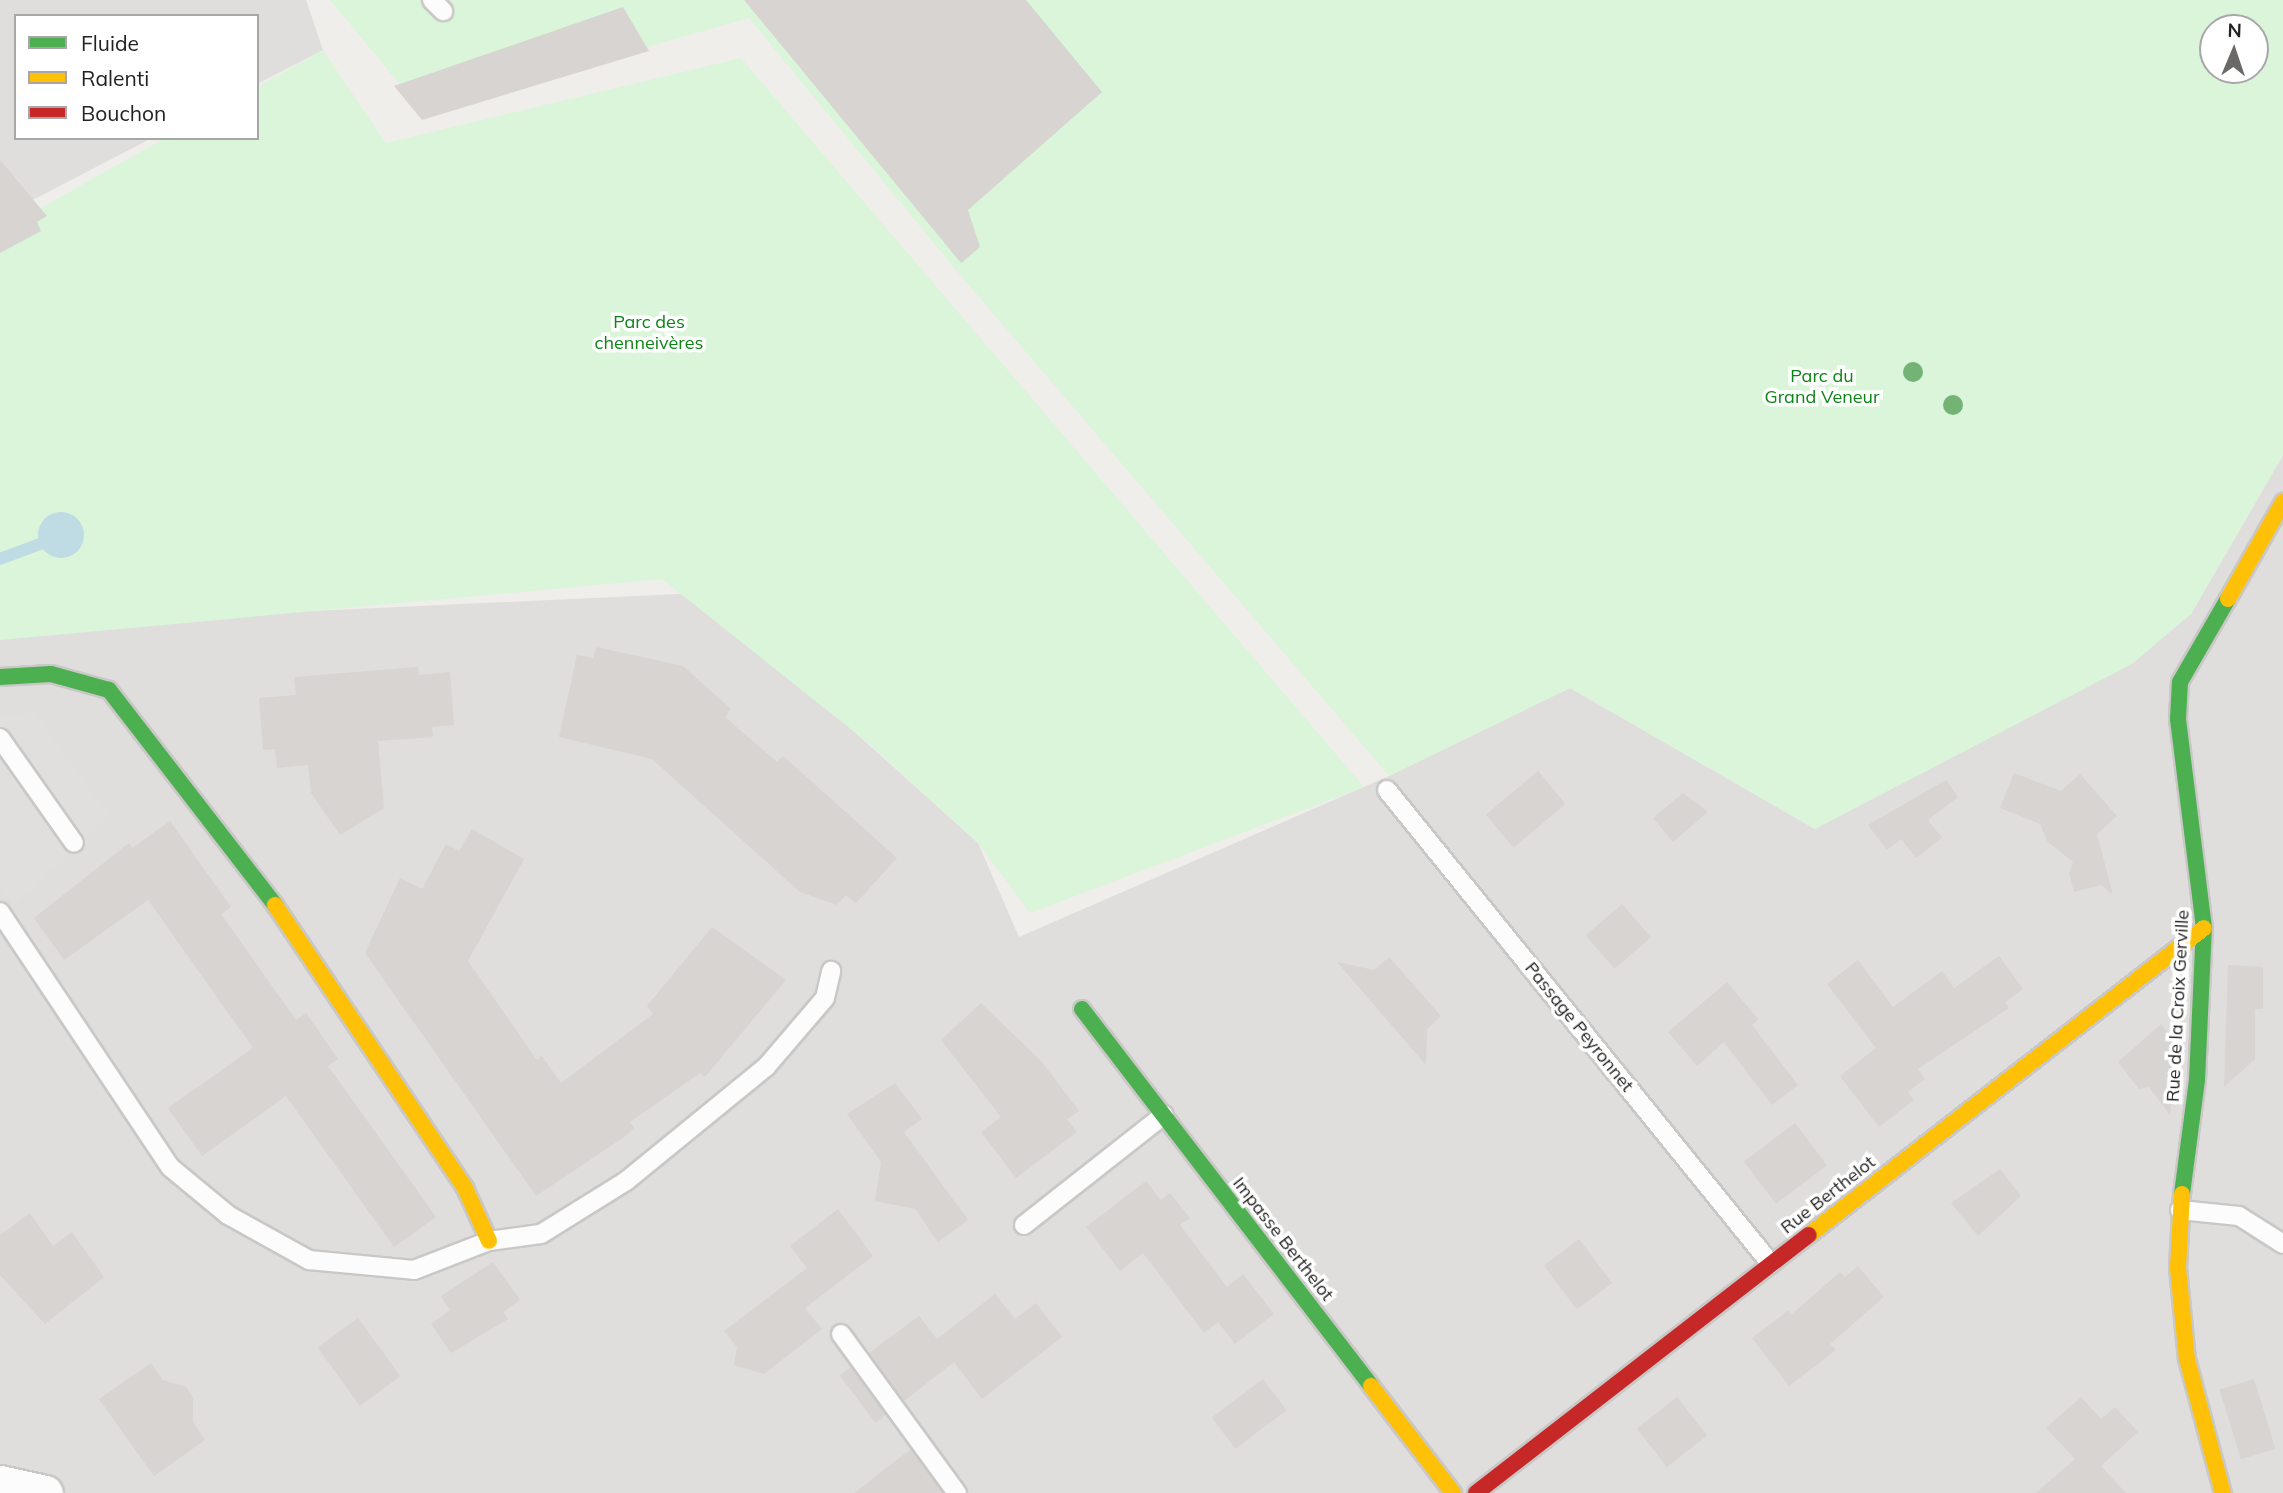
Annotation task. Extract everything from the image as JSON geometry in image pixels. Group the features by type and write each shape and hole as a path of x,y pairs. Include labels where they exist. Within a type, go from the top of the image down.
{"street":[{"name":"Rue de la Croix Gerville","path":"2222,1493 2187,1359 2178,1268 2180,1210 2197,1080 2204,929 2178,719 2180,682 2283,502"},
{"path":"0,677 51,674 109,690 302,940 465,1188 489,1241"},
{"name":"Rue Berthelot","path":"1476,1493 2204,929"},
{"name":"Impasse Berthelot","path":"1082,1009 1454,1493"},
{"path":"0,1483 45,1493"}],"lane":[{"path":"0,738 74,843"},
{"name":"Passage Peyronnet","path":"1387,790 1771,1264"},
{"path":"0,912 170,1167 228,1215 309,1260 414,1270 489,1241 541,1234 626,1181 766,1067 825,998 831,971"},
{"path":"1024,1225 1164,1115"},
{"path":"2180,1210 2239,1216 2283,1244"},
{"path":"841,1334 957,1493"}],"shaded area":[{"path":"0,0 306,0 323,50 259,83 259,14 14,14 14,140 148,140 0,217"},
{"path":"2283,455 2283,1493 0,1493 0,638 250,614 700,593 978,843 1019,937 1389,776 1570,688 1815,829 2191,614"},
{"path":"33,712 109,816 15,906 0,883 0,717"}],"green space":[{"name":"Parc du Grand Veneur","path":"330,0 2283,0 2283,455 2191,614 2132,664 1815,829 1570,688 1389,776 955,269 749,18 422,111"},
{"name":"Parc des chenneivères","path":"323,50 386,143 741,58 1364,787 1030,913 978,843 867,742 662,579 0,640 0,231 161,140 259,140 259,86"}],"water":[{"path":"61,512 77,519 84,535 77,551 61,558 45,551 38,535 45,519"}],"building":[{"path":"744,0 1026,0 1102,92 968,210 980,247 961,263"},
{"path":"623,7 649,51 422,120 394,86"},
{"path":"0,160 47,216 37,222 41,231 0,253"},
{"path":"596,647 683,666 731,709 725,717 777,762 783,756 897,858 856,903 846,895 837,905 800,892 652,759 559,737 577,655 593,658"},
{"path":"418,667 419,675 450,672 454,725 432,727 433,737 378,741 384,808 340,835 311,793 308,765 277,768 275,749 263,750 259,698 296,695 294,677"},
{"path":"1538,771 1566,804 1514,848 1486,815"},
{"path":"2014,773 2061,791 2080,774 2117,816 2097,834 2113,895 2101,885 2074,892 2069,873 2073,862 2047,841 2040,824 2000,808"},
{"path":"1946,780 1958,797 1928,820 1942,838 1916,858 1901,839 1887,850 1868,825"},
{"path":"1683,793 1708,812 1673,842 1653,818"},
{"path":"170,821 231,907 221,914 296,1020 306,1013 338,1059 328,1066 436,1217 394,1247 286,1096 202,1156 168,1108 253,1048 148,900 64,960 34,918 129,843 132,848"},
{"path":"472,829 524,859 468,961 537,1060 542,1056 561,1083 653,1014 647,1006 712,927 786,980 705,1077 700,1073 630,1122 634,1128 627,1135 536,1196 365,953 400,878 422,889 446,844 459,851"},
{"path":"1622,904 1651,937 1615,969 1586,935"},
{"path":"1999,956 2023,989 2005,1002 2009,1008 1918,1069 1925,1079 1908,1092 1914,1100 1879,1127 1840,1076 1876,1048 1827,984 1858,960 1893,1007 1942,971 1954,988"},
{"path":"1389,957 1441,1016 1427,1029 1426,1065 1337,962 1374,970"},
{"path":"2228,965 2263,967 2263,1009 2255,1009 2255,1059 2224,1087"},
{"path":"1727,982 1758,1019 1752,1025 1798,1085 1772,1105 1724,1042 1697,1066 1668,1032"},
{"path":"981,1003 1042,1062 1079,1111 1067,1119 1077,1132 1016,1178 981,1132 1001,1117 941,1040"},
{"path":"2161,1024 2177,1045 2170,1115 2149,1087 2139,1089 2118,1062"},
{"path":"895,1083 922,1119 904,1132 968,1220 938,1242 915,1209 875,1201 881,1162 847,1114"},
{"path":"1795,1123 1827,1165 1776,1204 1744,1162"},
{"path":"2000,1169 2021,1196 1978,1236 1951,1203"},
{"path":"1146,1181 1161,1200 1170,1193 1190,1218 1180,1225 1227,1287 1243,1274 1274,1314 1235,1344 1218,1322 1204,1333 1143,1253 1120,1271 1086,1227"},
{"path":"838,1209 873,1256 805,1308 822,1329 764,1374 734,1365 737,1347 724,1331 807,1268 790,1246"},
{"path":"30,1213 53,1246 72,1232 104,1277 45,1324 0,1275 0,1235"},
{"path":"1579,1239 1612,1283 1577,1309 1544,1265"},
{"path":"493,1262 520,1300 503,1312 508,1319 451,1353 431,1324 450,1310 441,1296"},
{"path":"1858,1266 1884,1297 1830,1344 1836,1350 1789,1386 1752,1338 1789,1310 1791,1315 1840,1272 1845,1277"},
{"path":"995,1294 1015,1319 1036,1303 1062,1337 982,1399 954,1362 904,1401 869,1353 919,1316 937,1339"},
{"path":"358,1318 400,1376 360,1406 318,1347"},
{"path":"151,1363 163,1380 186,1387 193,1398 193,1422 205,1440 154,1476 99,1399"},
{"path":"851,1367 887,1414 875,1423 840,1375"},
{"path":"1263,1379 1286,1410 1235,1449 1212,1418"},
{"path":"2254,1379 2275,1449 2241,1459 2220,1390"},
{"path":"1677,1397 1707,1436 1667,1467 1637,1428"},
{"path":"2081,1397 2101,1419 2115,1407 2138,1432 2101,1466 2126,1493 2036,1493 2075,1459 2046,1428"},
{"path":"911,1449 943,1493 854,1493"}],"waterway":[{"path":"0,559 40,544"}],"traffic: fast":[{"path":"2182,1194 2197,1080 2204,928 2178,719 2180,682 2228,599"},
{"path":"0,677 51,674 109,690 275,905"},
{"path":"1082,1009 1371,1386"}],"traffic: slow":[{"path":"2228,599 2283,502"},
{"path":"275,905 465,1188 489,1241"},
{"path":"1809,1235 2204,928"},
{"path":"2182,1194 2178,1268 2187,1359 2223,1493"},
{"path":"1371,1386 1453,1493"}],"traffic: jam":[{"path":"1476,1493 1809,1235"}]}
